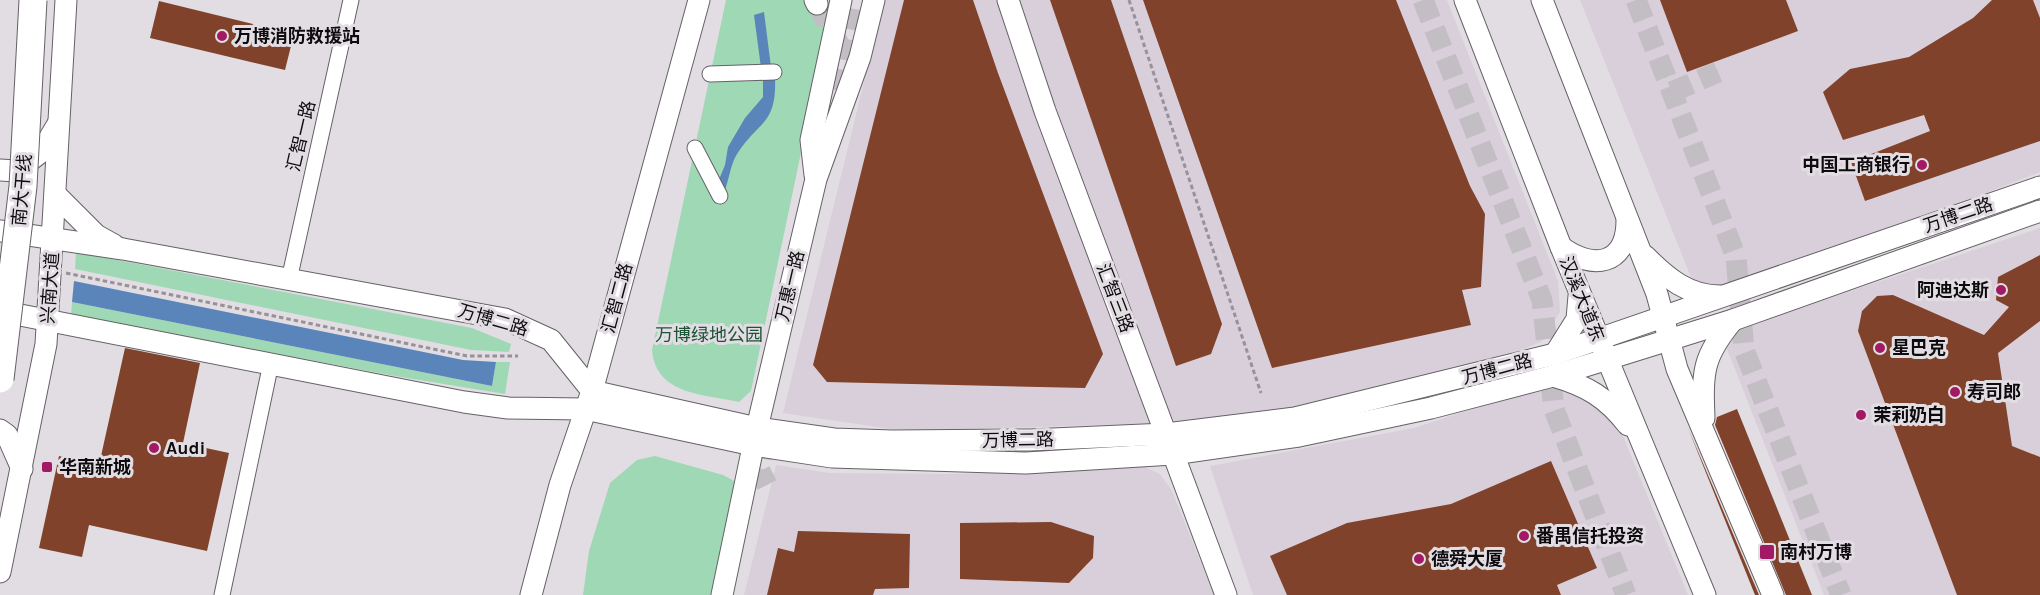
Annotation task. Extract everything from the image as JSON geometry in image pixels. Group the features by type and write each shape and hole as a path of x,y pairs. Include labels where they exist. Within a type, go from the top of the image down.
{"highway":[{"name":"南大干线","path":"0,379 23,186 33,0"}],"street":[{"name":"兴南大道","path":"0,572 46,344 66,0"},
{"name":"汇智一路","path":"289,280 351,0"},
{"name":"汇智二路","path":"531,595 560,485 589,400 699,0"},
{"name":"万惠一路","path":"816,178 811,140 841,0"},
{"path":"816,178 862,0"},
{"name":"万惠一路","path":"722,595 755,436 816,178 860,57 874,0"},
{"name":"汇智三路","path":"1008,0 1045,111 1226,595"},
{"name":"汉溪大道东","path":"1465,0 1560,247 1705,595"},
{"path":"1542,0 1640,251 1663,318 1677,369 1773,595"},
{"path":"710,74 774,72"},
{"path":"0,170 16,171 41,152 59,121"},
{"path":"695,148 720,196"},
{"name":"万博二路","path":"755,436 892,441 1029,440 1166,434 1295,418 1555,354 2040,187"},
{"path":"56,195 96,235 123,249"},
{"name":"万博二路","path":"0,311 508,408 589,400 755,436 832,457 894,461 1026,463 1173,454 1310,434 1431,408 1553,376 1669,341 2040,212"},
{"path":"1560,247 1584,261 1596,262 1606,259 1617,251 1624,241 1627,220"},
{"name":"万博二路","path":"0,231 123,249 475,312 525,326 551,340 589,400"},
{"path":"1640,251 1664,275 1686,289 1702,296 1727,296"},
{"path":"1555,354 1577,319 1580,293"},
{"path":"1704,434 1704,370 1709,351 1733,320"},
{"path":"46,344 67,332 97,328"},
{"path":"222,595 271,363"},
{"path":"1553,376 1581,384 1604,398 1640,440"},
{"path":"0,429 7,435 22,469"}],"path":[{"path":"1129,0 1261,393"},
{"path":"64,273 467,357 518,356"}],"shaded area":[{"path":"884,0 1447,0 1558,281 1560,312 1541,342 1488,363 1336,406 1169,423 904,431 783,413"},
{"path":"1580,0 2040,0 2040,172 1749,286 1704,286 1692,280"},
{"path":"2040,228 2040,595 1824,595 1725,344 1737,329"},
{"path":"1544,385 1578,391 1612,416 1623,436 1688,595 1253,595 1210,466 1414,428"},
{"path":"776,465 830,473 958,474 1145,467 1160,474 1172,491 1214,595 744,595"}],"green space":[{"name":"万博绿地公园","path":"726,0 804,0 827,29 751,391 739,402 697,394 672,384 662,376 655,365 652,350"},
{"path":"76,252 472,328 511,344 509,352 471,350 75,269"},
{"path":"72,302 492,386 496,362 510,362 505,394 395,376 71,315"},
{"path":"655,456 723,475 736,482 716,595 583,595 589,551 610,483 637,460"}],"water":[{"path":"764,12 771,67 761,68 754,15"},
{"path":"775,77 775,93 770,113 737,154 725,190 718,182 725,165 728,147 745,118 763,97 763,79"},
{"path":"74,281 463,360 496,362 492,386 72,302"}],"building":[{"path":"904,0 973,0 1103,354 1085,388 827,382 813,365"},
{"path":"1050,0 1111,0 1222,324 1211,354 1176,366"},
{"path":"1143,0 1396,0 1470,186 1485,214 1481,287 1462,290 1471,325 1272,368"},
{"path":"1660,0 1786,0 1798,31 1687,72"},
{"path":"1992,0 2033,0 2040,18 2040,141 1865,201 1851,162 1930,131 1924,115 1843,140 1823,92 1850,69 1909,57 1973,18"},
{"name":"万博消防救援站","path":"159,1 294,34 285,70 150,38"},
{"path":"2040,255 2040,321 1998,353 2012,446 2040,457 2040,595 1957,595 1858,331 1862,311 1877,296 1893,295 1984,335 2009,307 1996,300 1998,277"},
{"name":"Audi","path":"125,348 200,363 183,443 229,453 207,551 89,525 82,557 39,548 59,456 99,465"},
{"path":"1737,409 1812,595 1786,595 1715,425 1717,417"},
{"path":"1688,428 1759,595 1755,595"},
{"path":"1551,461 1597,568 1557,585 1561,595 1287,595 1270,556 1347,523 1451,504"},
{"path":"1051,522 1094,536 1093,558 1069,583 960,579 960,523"},
{"path":"798,531 910,534 909,588 875,589 873,595 767,595 778,548 794,552"}],"tunnel":[{"path":"842,91 857,0"},
{"path":"1423,0 1542,300 1554,409 1626,595"},
{"path":"1636,0 1736,257 1744,350 1841,595"},
{"path":"817,4 839,44"},
{"path":"1672,92 1718,72"},
{"path":"765,438 760,471 767,485"}],"place":[{"name":"万博消防救援站","path":"222,36"},
{"name":"中国工商银行","path":"1922,165"},
{"name":"阿迪达斯","path":"2001,290"},
{"name":"星巴克","path":"1880,348"},
{"name":"寿司郎","path":"1955,392"},
{"name":"茉莉奶白","path":"1861,415"},
{"name":"Audi","path":"154,448"},
{"name":"华南新城","path":"47,467"},
{"name":"番禺信托投资","path":"1524,536"},
{"name":"南村万博","path":"1767,552"},
{"name":"德舜大厦","path":"1419,559"}]}
